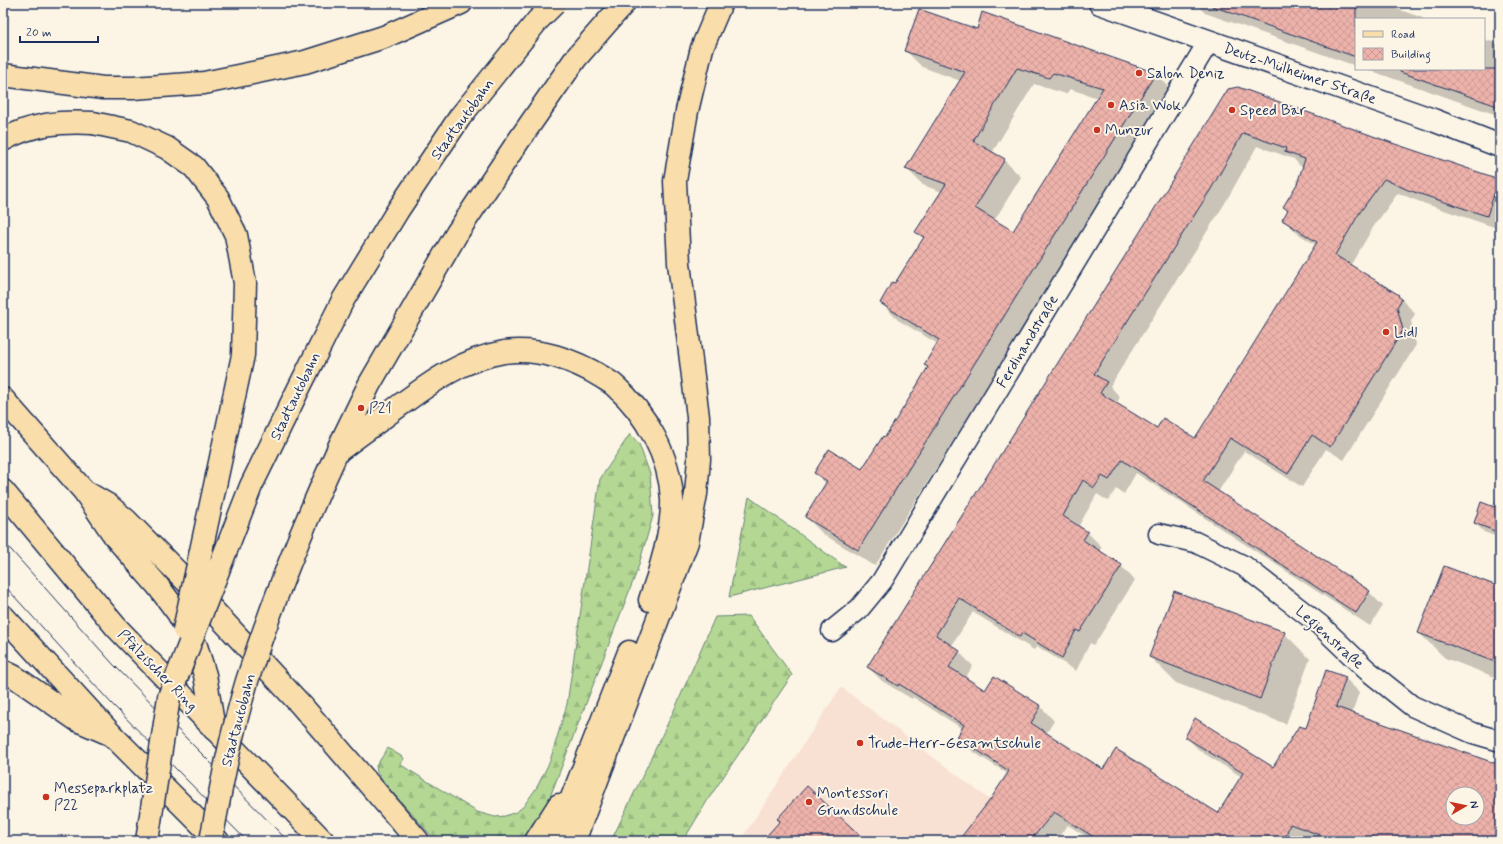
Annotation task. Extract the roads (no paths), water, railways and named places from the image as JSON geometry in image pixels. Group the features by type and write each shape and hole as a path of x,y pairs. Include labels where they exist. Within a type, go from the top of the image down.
{"main road":[{"path":"3,75 103,88 133,88 204,83 305,62 384,37 461,3"},
{"name":"Stadtautobahn","path":"147,841 169,697 251,486 344,300 398,210 460,117 538,20 555,3"},
{"name":"Stadtautobahn","path":"211,841 227,757 248,681 274,603 315,500 368,385 457,233 513,149 576,58 624,3"},
{"path":"574,841 687,542 696,494 699,459 698,417 679,263 675,181 687,111 702,48 721,3"},
{"path":"3,140 40,125 72,122 92,123 131,131 167,148 194,167 218,198 236,235 245,283 242,355 169,697"},
{"path":"337,452 417,393 452,370 476,359 506,352 532,352 557,356 587,368 614,385 636,407 654,435 668,471 672,500 665,548 656,583 555,841"},
{"path":"3,399 84,491 116,538 157,584 178,613 196,646 205,675 214,729"},
{"name":"Pfälzischer Ring","path":"3,491 116,627 323,841"},
{"path":"84,491 108,504 126,520 186,581 301,705 418,841"},
{"path":"3,616 112,735 218,841"},
{"path":"3,671 15,676 77,720 112,735"},
{"path":"536,841 583,770"}],"street":[{"name":"Deutz-Mülheimer Straße","path":"1100,3 1426,118 1500,146"},
{"name":"Ferdinandstraße","path":"832,631 859,609 882,581 1209,41"},
{"name":"Legienstraße","path":"1159,534 1195,542 1244,566 1320,625 1367,670 1412,706 1473,733 1500,741"}],"tram line":[{"path":"3,541 113,664 288,841"},
{"path":"3,584 111,703 247,841"}],"place":[{"name":"Salon Deniz","path":"1139,73"},
{"name":"Asia Wok","path":"1111,105"},
{"name":"Speed Bar","path":"1232,110"},
{"name":"Munzur","path":"1097,130"},
{"name":"Lidl","path":"1386,332"},
{"name":"P21","path":"361,408"},
{"name":"Trude-Herr-Gesamtschule","path":"860,743"},
{"name":"Messeparkplatz P22","path":"46,797"},
{"name":"Montessori Grundschule","path":"809,802"}]}
